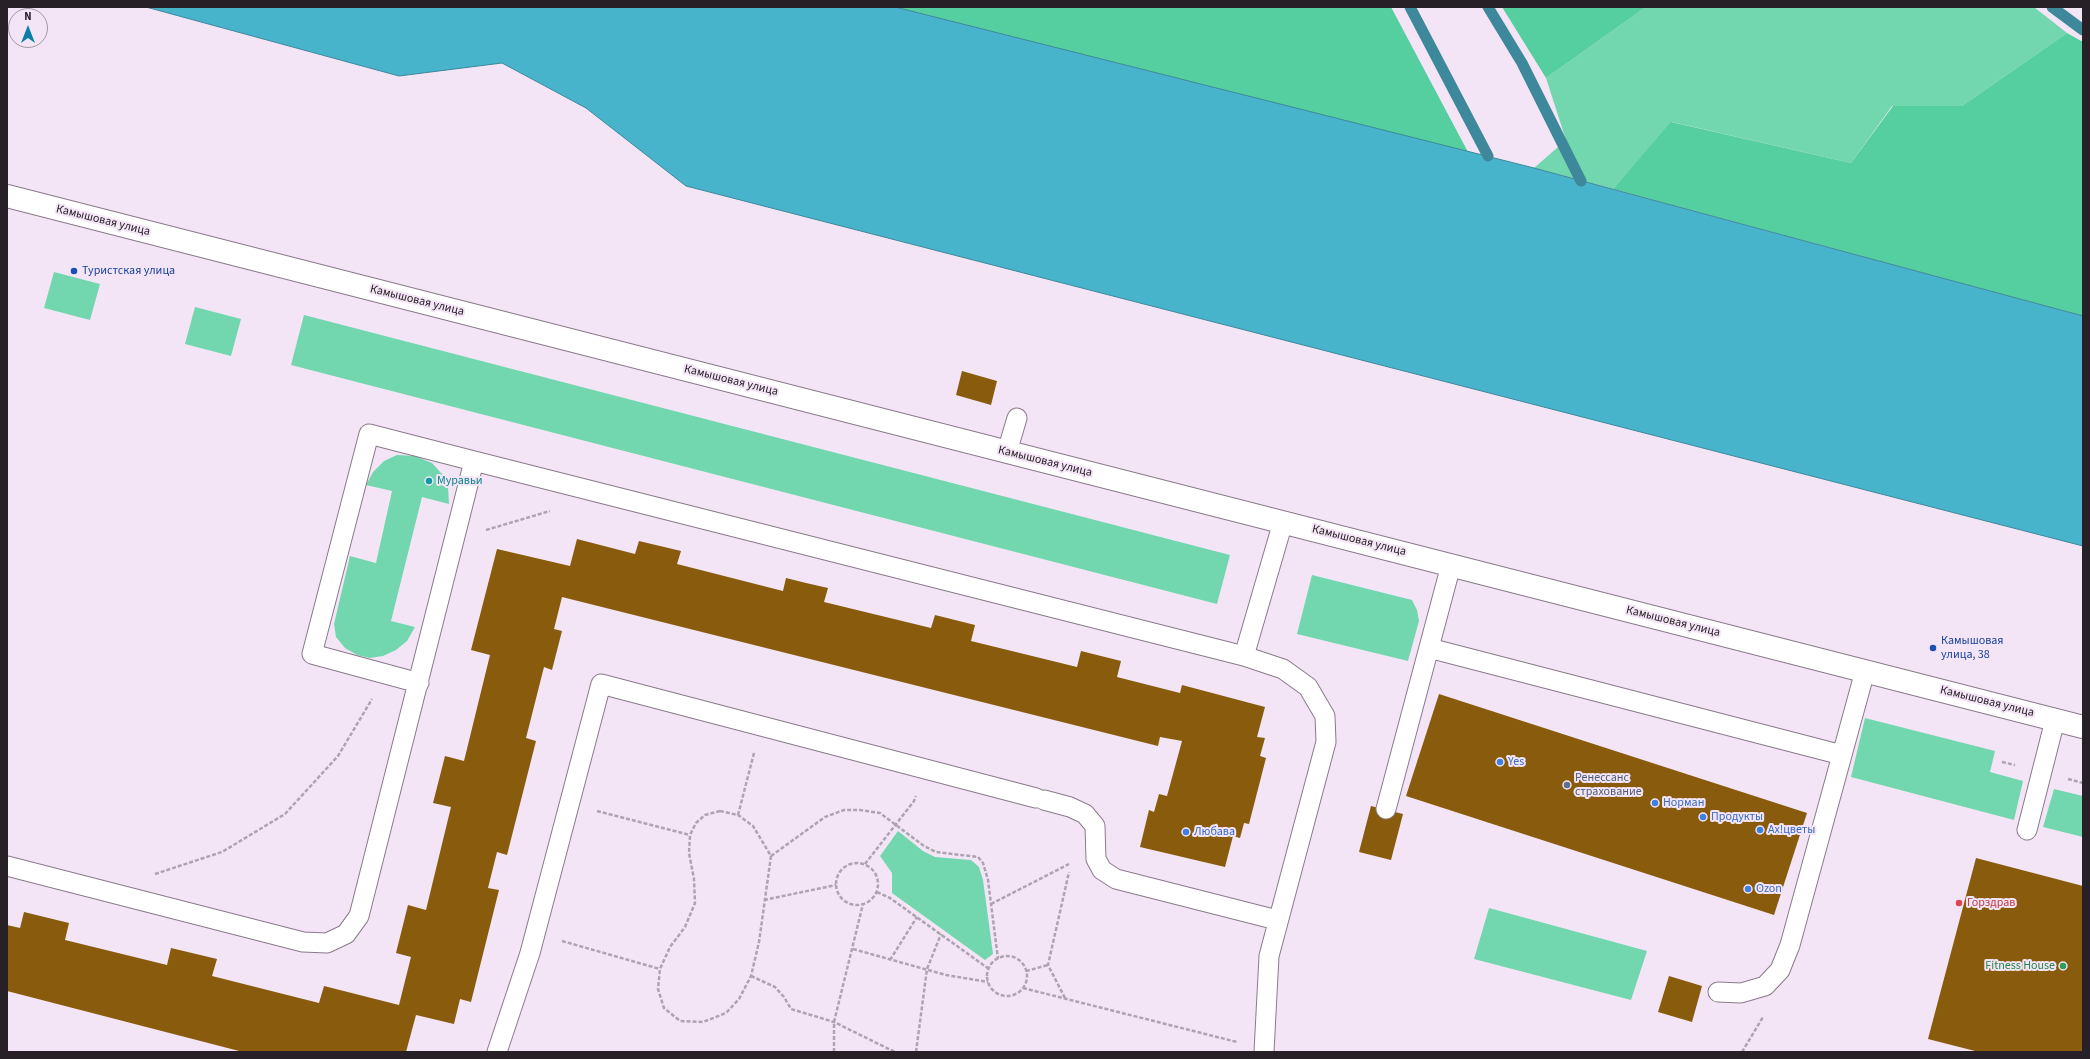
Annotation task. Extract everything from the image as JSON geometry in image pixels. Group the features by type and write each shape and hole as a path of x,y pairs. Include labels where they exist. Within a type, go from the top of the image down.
{"street":[{"name":"Камышовая улица","path":"7,196 2083,727"}],"lane":[{"path":"1007,452 1017,418"},
{"path":"419,683 312,654 369,434 1244,656 1283,669 1308,687 1325,716 1326,742 1269,956 1264,1052"},
{"path":"7,866 303,942 327,943 346,934 359,916 474,461"},
{"path":"1244,656 1283,522"},
{"path":"1386,809 1451,565"},
{"path":"1429,648 1842,755"},
{"path":"1718,992 1741,993 1765,986 1780,970 1790,945 1865,671"},
{"path":"497,1052 534,933 601,684 1070,807 1085,814 1095,826 1096,859 1102,870 1116,879 1278,920"},
{"path":"2028,830 2056,720"}],"path":[{"path":"484,530 552,511"},
{"path":"149,876 222,852 285,814 338,756 375,695 382,673"},
{"path":"738,815 761,726"},
{"path":"866,864 914,802 924,768"},
{"path":"569,803 690,835"},
{"path":"771,856 825,817 844,810 860,810 880,813 924,846 936,852 947,854 970,854 978,857 983,863 988,880 998,959"},
{"path":"720,812 738,815 753,826 771,856 759,942 751,976 739,999 726,1013 703,1022 680,1021 664,1008 658,989 660,969 670,947 685,927 694,903 694,879 689,853 690,835 696,823 705,815 720,812"},
{"path":"851,863 866,864 876,873 878,882 877,892 872,899 863,904 845,902 838,894 836,885 837,876 842,868 851,863"},
{"path":"991,904 1072,863"},
{"path":"764,900 836,885"},
{"path":"877,892 890,898 989,969"},
{"path":"834,1052 834,1022 863,904"},
{"path":"890,960 917,917"},
{"path":"1057,926 1048,965 1066,999"},
{"path":"534,933 660,969"},
{"path":"916,1052 927,969 941,934"},
{"path":"852,949 927,969 988,982 996,992 1008,996 1017,994 1023,988 1027,980 1026,971 1022,963 1015,958 1007,956 998,959 989,969 988,982"},
{"path":"1026,971 1048,965"},
{"path":"751,976 775,988 784,997 791,1009 834,1022 895,1052"},
{"path":"1742,1052 1771,1006 1765,986"},
{"path":"1023,988 1239,1042"}],"green space":[{"path":"895,7 1391,7 1468,152"},
{"path":"1502,7 1646,7 1546,78"},
{"path":"1646,7 2034,7 2067,33 1962,106 1892,106 1851,163 1672,122 1613,189 1534,168 1566,140 1546,78"},
{"path":"2067,33 2083,42 2083,316 1613,189 1671,122 1851,163 1893,106 1962,106"},
{"path":"54,272 100,284 90,320 44,308"},
{"path":"195,307 241,319 231,356 185,344"},
{"path":"304,315 1230,555 1217,604 291,365"},
{"path":"397,455 415,456 432,463 442,474 448,487 449,504 422,497 391,621 415,627 407,641 396,650 383,656 370,658 357,655 345,648 336,637 334,624 350,556 376,563 392,491 366,485 373,472 384,461"},
{"path":"1312,575 1412,600 1417,610 1419,621 1408,661 1297,634"},
{"path":"1865,718 1995,751 1990,772 2023,781 2014,820 1851,777"},
{"path":"2054,789 2083,796 2083,837 2043,827"},
{"path":"898,831 923,851 935,857 971,860 979,867 983,880 993,954 985,960 892,893 892,873 880,856"},
{"path":"1489,908 1647,951 1631,1000 1474,959"}],"water":[{"path":"146,7 895,7 1534,168 2083,316 2083,546 686,186 586,108 502,63 399,76"}],"building":[{"path":"962,371 997,381 991,405 956,395"},
{"path":"577,539 635,554 639,541 681,551 677,564 783,591 786,578 828,588 824,602 931,628 935,615 975,625 971,641 1077,667 1081,651 1121,661 1117,677 1180,693 1182,685 1265,707 1257,737 1265,738 1260,756 1266,758 1249,824 1244,823 1240,838 1233,836 1225,867 1140,847 1149,810 1154,812 1159,794 1167,796 1182,741 1160,737 1158,746 562,597 554,629 562,631 552,670 544,667 526,738 536,741 507,855 497,852 488,888 499,890 471,1002 460,999 454,1024 416,1015 406,1052 243,1052 7,991 7,925 20,928 24,912 69,923 65,940 167,965 171,948 217,959 212,976 319,1003 324,986 399,1005 411,957 396,953 408,905 426,910 451,807 433,803 445,756 464,761 490,655 471,650 497,549 570,566"},
{"path":"1439,694 1807,813 1774,915 1406,796"},
{"path":"1371,806 1403,814 1391,860 1359,852"},
{"path":"1976,858 2083,886 2083,1052 1979,1052 1928,1039"},
{"path":"1669,976 1702,986 1692,1022 1658,1012"}],"waterway":[{"path":"1410,7 1488,156"},
{"path":"1488,7 1522,63 1581,181"},
{"path":"2052,7 2083,30"}],"place":[{"name":"Туристская улица","path":"74,271"},
{"name":"Муравьи","path":"429,481"},
{"name":"Камышовая улица, 38","path":"1933,648"},
{"name":"Yes","path":"1500,762"},
{"name":"Ренессанс страхование","path":"1567,785"},
{"name":"Норман","path":"1655,803"},
{"name":"Продукты","path":"1703,817"},
{"name":"Ах!цветы","path":"1760,830"},
{"name":"Любава","path":"1186,832"},
{"name":"Ozon","path":"1748,889"},
{"name":"Горздрав","path":"1959,903"},
{"name":"Fitness House","path":"2063,966"}]}
